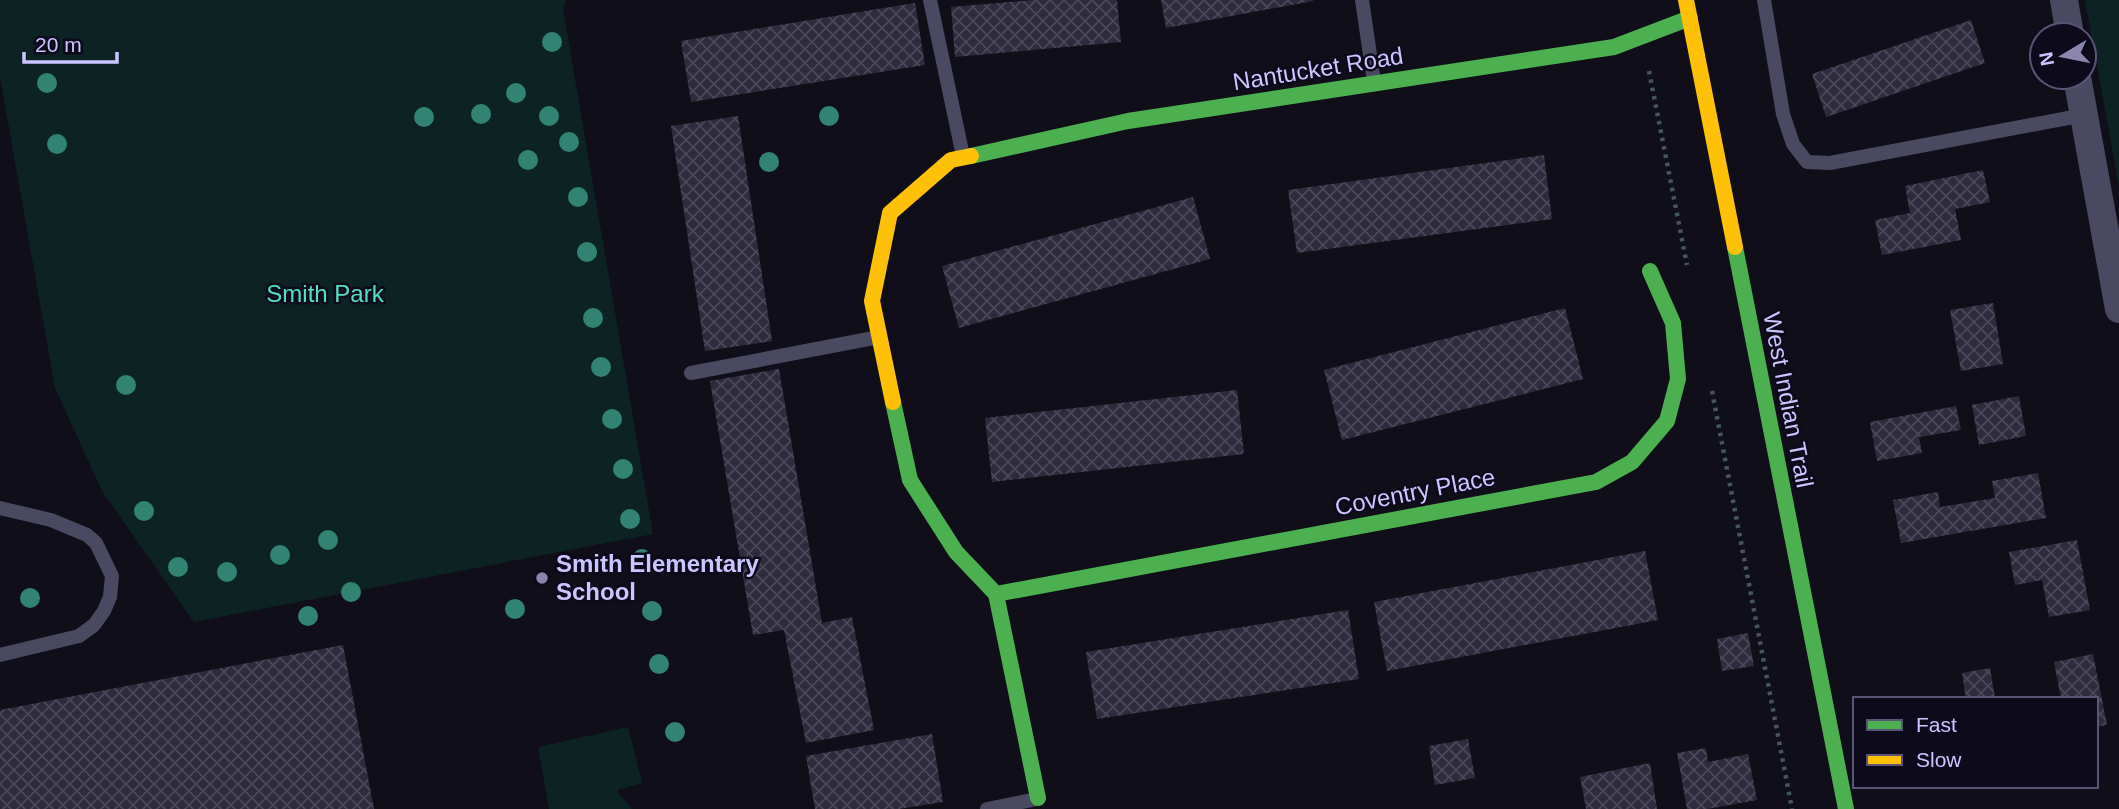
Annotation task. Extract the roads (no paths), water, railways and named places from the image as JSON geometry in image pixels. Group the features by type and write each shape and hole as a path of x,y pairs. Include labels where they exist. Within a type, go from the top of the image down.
{"street":[{"name":"West Indian Trail","path":"1686,0 1846,809"},
{"path":"2064,0 2068,21"},
{"name":"Nantucket Road","path":"957,159 1128,121 1614,47 1690,18"},
{"path":"2080,91 2119,309"},
{"path":"957,159 890,213 872,301 910,480 956,552 996,594 1038,799"},
{"name":"Coventry Place","path":"996,594 1597,482 1632,462 1667,421 1678,379 1673,323 1650,271"}],"lane":[{"path":"929,0 957,159"},
{"path":"1362,0 1374,83"},
{"path":"1764,0 1783,114 1793,144 1807,162 1830,163 2084,115"},
{"path":"691,373 879,337"},
{"path":"0,508 51,520 87,535 102,552 112,576 110,597 104,611 94,625 79,636 0,655"},
{"path":"987,809 1038,799"}],"place":[{"name":"Smith Elementary School","path":"542,578"}],"park label":[{"name":"Smith Park","path":"325,294"}]}
